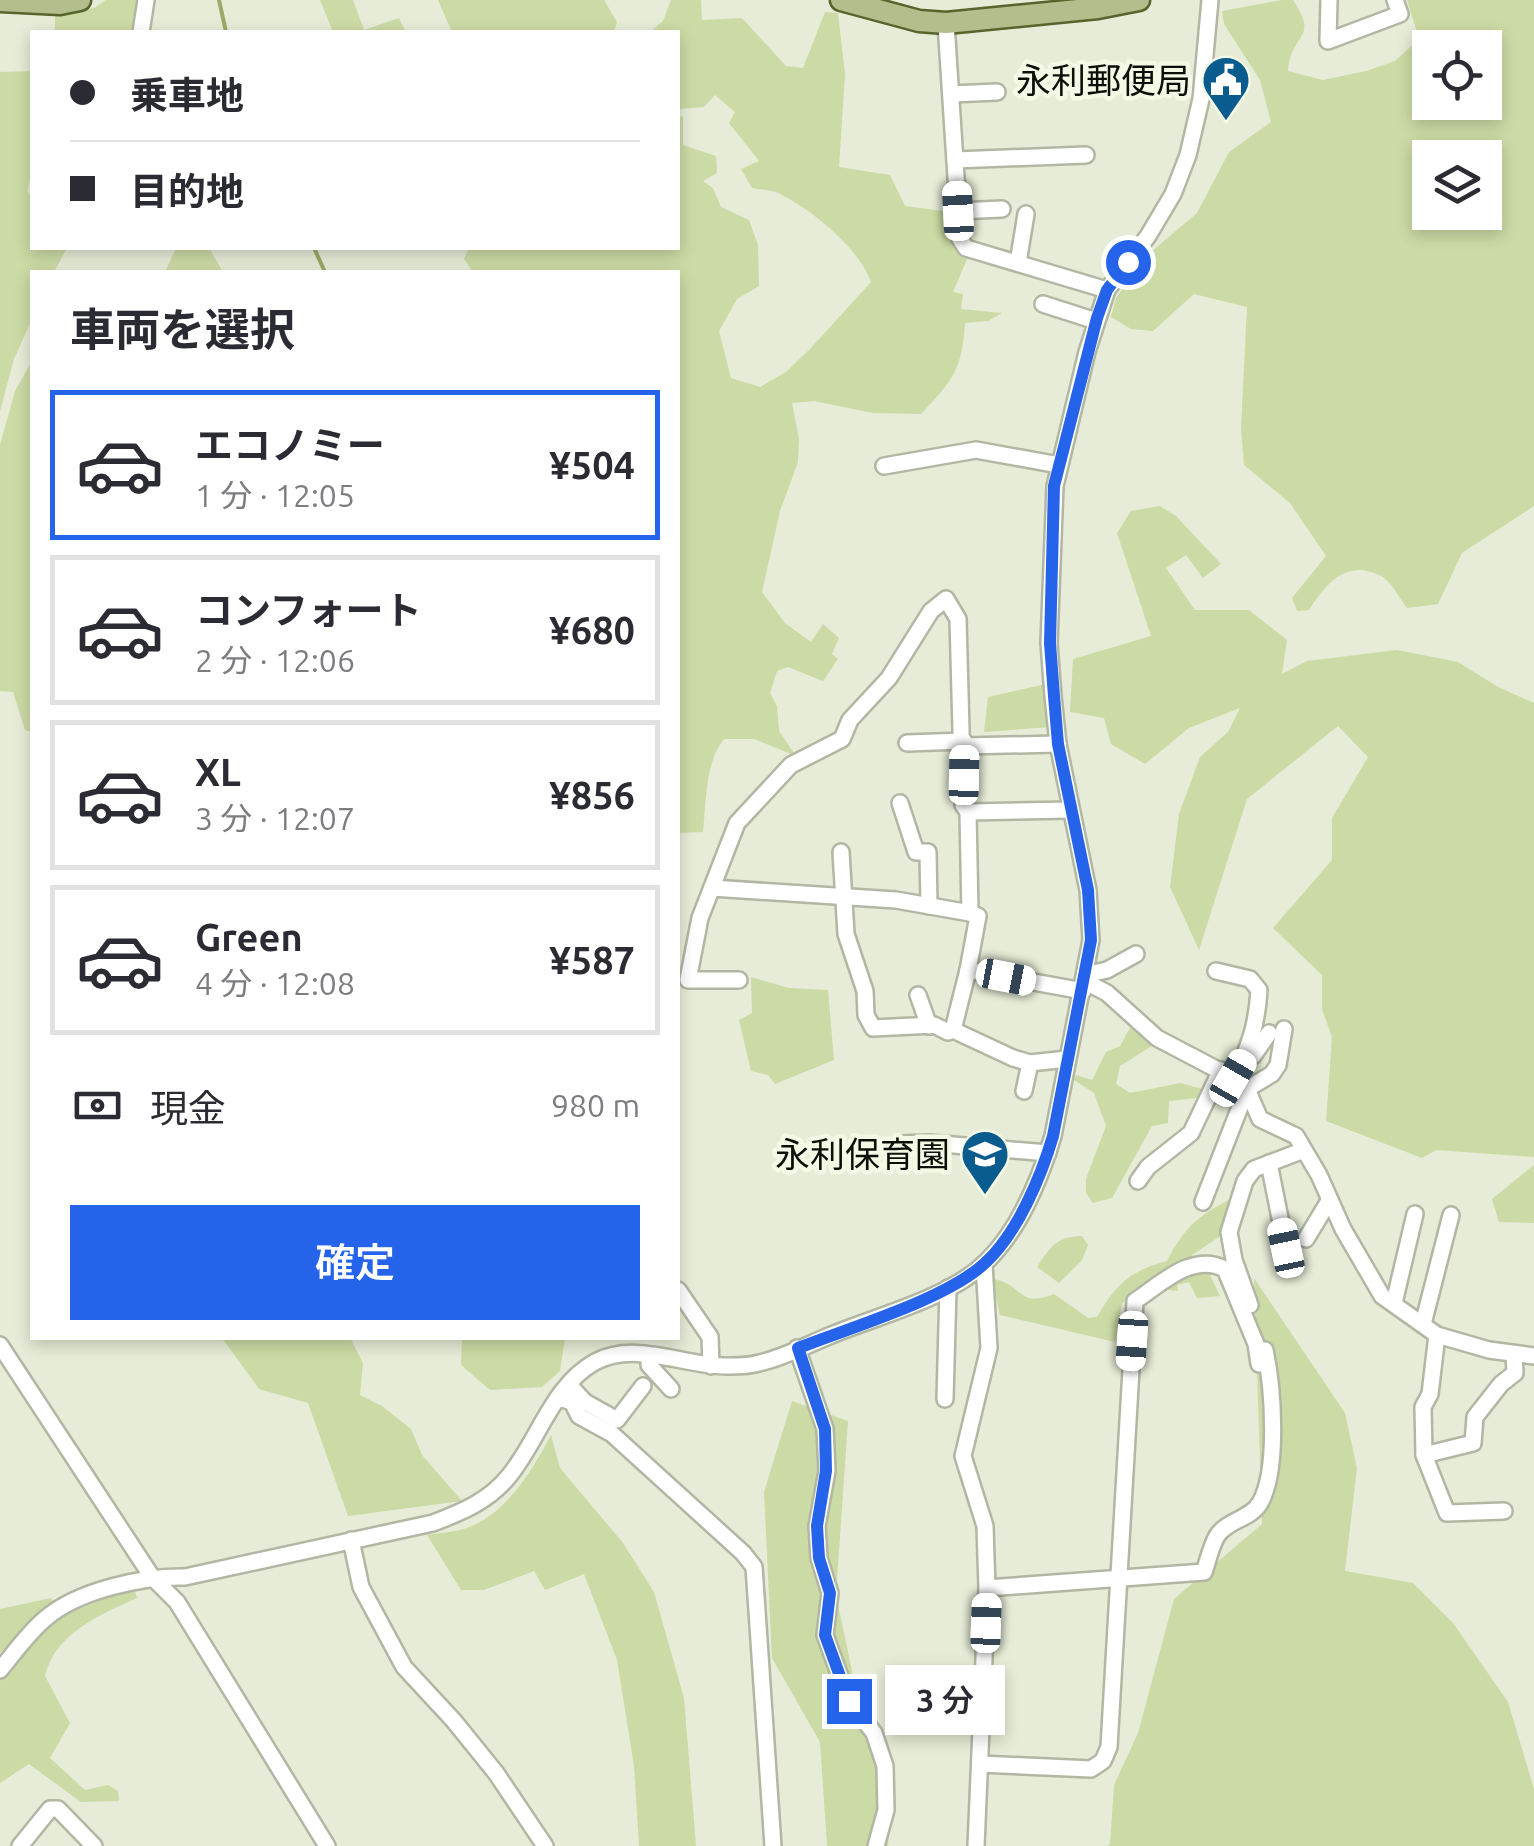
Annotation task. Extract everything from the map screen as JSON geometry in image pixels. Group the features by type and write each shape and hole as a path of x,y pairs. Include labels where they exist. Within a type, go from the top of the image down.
{"main road":[{"path":"5,1 60,4 80,0"},
{"path":"841,0 919,21 946,23 1140,0"}],"street":[{"path":"140,30 146,0"},
{"path":"0,1670 50,1614 76,1600 152,1576 185,1578 433,1523 466,1511 490,1496 510,1476 564,1391 581,1372 610,1357 649,1355 710,1366 759,1364 948,1288 984,1264 1008,1237 1048,1153 1091,940 1088,890 1058,744 1050,643 1052,531 1059,465 1107,290 1148,236 1188,155 1201,99 1210,0"},
{"path":"1330,0 1328,41 1400,14 1395,0"},
{"path":"946,23 960,239 966,248 1107,290"},
{"path":"951,94 997,92"},
{"path":"955,160 1086,155"},
{"path":"958,211 1002,209"},
{"path":"1018,264 1026,214"},
{"path":"1043,304 1096,321"},
{"path":"884,466 976,450 1059,465"},
{"path":"739,980 688,980 700,918 737,823 791,765 842,738 850,720 888,678 931,611 946,599 958,619 970,913"},
{"path":"907,742 1058,744"},
{"path":"900,804 916,852 928,852 929,906"},
{"path":"968,812 1070,810"},
{"path":"841,852 846,934 865,990 866,1015 873,1028 929,1026 954,1030 1013,1058 1030,1062 1068,1059"},
{"path":"712,888 842,895 978,916 954,1030"},
{"path":"1084,983 1136,954"},
{"path":"968,970 1084,983 1106,993 1157,1038 1235,1079 1260,1119 1296,1136 1382,1296 1437,1335 1534,1356"},
{"path":"1203,1202 1235,1079 1257,1024 1259,990 1250,979 1216,972"},
{"path":"918,995 929,1026"},
{"path":"1138,1181 1148,1168 1191,1134 1235,1079 1277,1031 1278,1065 1272,1074 1235,1079"},
{"path":"1024,1091 1030,1062"},
{"path":"900,1144 930,1142 1048,1153"},
{"path":"987,1588 1204,1572 1218,1535 1260,1503 1267,1481 1273,1423 1268,1366 1234,1260 1229,1232 1245,1181 1254,1170 1304,1150"},
{"path":"1269,1164 1286,1248"},
{"path":"1306,1240 1330,1201"},
{"path":"1394,1304 1415,1214"},
{"path":"1423,1324 1451,1215"},
{"path":"976,1846 987,1588 984,1526 964,1456 990,1348 984,1264"},
{"path":"980,1764 1091,1769 1102,1761 1109,1747 1135,1302 1190,1264 1220,1265 1256,1344 1259,1364"},
{"path":"945,1399 948,1288"},
{"path":"680,1293 710,1337 710,1366"},
{"path":"1437,1335 1430,1394 1423,1407 1424,1455 1447,1513 1504,1511"},
{"path":"0,1346 152,1576 177,1602 327,1846"},
{"path":"798,1348 825,1429 826,1471 817,1526 819,1558 830,1593 825,1635 849,1701 874,1732 886,1766 886,1810 876,1846"},
{"path":"1424,1455 1473,1444 1476,1417 1501,1384 1515,1373 1514,1354"},
{"path":"649,1355 649,1366 670,1388"},
{"path":"564,1391 617,1420 643,1386"},
{"path":"564,1391 580,1416 612,1434 754,1567 773,1846"},
{"path":"350,1540 361,1587 404,1667 496,1773 545,1846"},
{"path":"20,1846 50,1808 58,1809 94,1846"}],"green space":[{"path":"106,0 137,0 132,30 55,30 55,16 94,8"},
{"path":"320,0 353,0 364,30 332,30"},
{"path":"438,0 604,0 617,22 615,30 451,30"},
{"path":"671,0 701,0 702,20 742,18 786,66 803,68 825,12 838,13 845,74 839,167 890,175 905,206 950,212 959,253 968,257 953,292 963,294 961,309 1002,313 988,321 965,323 954,373 921,414 873,413 814,401 792,403 799,439 798,462 780,511 762,592 785,623 811,642 823,624 839,638 832,654 838,659 823,681 788,667 777,671 770,693 777,706 779,731 796,756 754,739 724,739 710,771 703,832 680,833 680,270 472,270 464,259 468,250 680,250 680,116 683,145 716,156 717,173 703,181 713,188 721,207 749,220 758,245 759,286 737,299 719,331 731,378 760,387 786,372 871,282 856,256 821,221 779,193 752,188 741,169 759,161 729,123 735,112 715,95 704,107 680,109 680,30 652,30 663,21"},
{"path":"1293,0 1301,13 1304,30 1288,71 1323,80 1395,61 1412,45 1412,120 1502,120 1502,30 1416,30 1407,0 1534,0 1534,506 1462,553 1438,604 1407,608 1385,578 1357,570 1338,576 1309,610 1297,611 1292,598 1326,556 1290,503 1244,465 1241,428 1247,307 1194,294 1153,331 1131,329 1111,317 1116,298 1144,258 1197,213 1229,152 1271,122 1260,80 1224,24 1222,11"},
{"path":"399,18 405,30 364,30"},
{"path":"30,71 30,250 66,250 55,270 30,270 30,323 14,359 0,411 0,72"},
{"path":"175,250 210,250 222,270 166,270"},
{"path":"30,365 30,731 25,730 13,692 0,691 0,445 15,391"},
{"path":"1160,506 1176,516 1221,564 1203,578 1186,555 1166,568 1195,610 1249,610 1287,640 1282,674 1307,661 1397,650 1458,662 1498,687 1534,703 1534,1157 1436,1150 1422,1158 1326,1121 1332,1037 1322,1009 1322,975 1273,928 1332,860 1332,818 1368,757 1338,726 1247,799 1199,950 1170,887 1179,814 1200,757 1228,732 1240,708 1189,728 1145,764 1111,744 1104,718 1070,712 1073,659 1151,636 1117,533 1131,511"},
{"path":"1046,684 1051,727 984,732 988,697"},
{"path":"751,977 789,988 828,990 834,1060 775,1084 768,1075 751,1071 739,1020 752,1013"},
{"path":"1131,1026 1155,1044 1120,1066 1116,1084 1130,1093 1180,1083 1202,1089 1197,1098 1169,1101 1168,1123 1152,1126 1112,1198 1093,1203 1086,1193 1086,1179 1106,1126 1094,1093 1074,1080 1076,1075 1092,1080 1106,1052 1120,1046"},
{"path":"1534,1165 1534,1223 1499,1222 1492,1199"},
{"path":"1236,1196 1219,1237 1192,1255 1208,1271 1220,1296 1197,1298 1189,1282 1177,1285 1178,1291 1147,1287 1122,1303 1115,1342 1000,1315 992,1279 1033,1299 1054,1294 1088,1318 1097,1317 1126,1280 1167,1261 1195,1222"},
{"path":"1082,1236 1088,1245 1082,1260 1059,1283 1037,1267 1055,1244"},
{"path":"1254,1278 1345,1413 1357,1468 1345,1571 1413,1583 1453,1623 1508,1702 1534,1789 1534,1846 1107,1846 1114,1785 1138,1733 1174,1599 1262,1524"},
{"path":"223,1340 351,1340 363,1363 360,1395 382,1406 411,1429 422,1455 462,1501 348,1516 308,1403 259,1389"},
{"path":"462,1340 565,1340 560,1371 542,1387 490,1390 461,1365"},
{"path":"792,1401 848,1421 836,1595 856,1690 892,1801 888,1846 827,1846 820,1742 772,1658 764,1492"},
{"path":"551,1435 560,1468 623,1543 654,1592 684,1698 696,1846 639,1846 634,1766 617,1660 584,1574 545,1590 534,1571 484,1590 461,1590 427,1535 467,1528 495,1512 526,1476"},
{"path":"135,1592 137,1598 94,1619 69,1637 50,1661 45,1676 70,1723 50,1758 85,1790 108,1785 118,1791 119,1801 81,1802 29,1764 0,1783 0,1681 31,1641 71,1612 118,1594"},
{"path":"51,1598 55,1604 0,1653 0,1609"}],"waterway":[{"path":"219,0 226,30"},
{"path":"315,250 324,270"}],"place":[{"name":"永利郵便局","path":"1226,122"},
{"name":"永利保育園","path":"985,1196"}],"route":[{"path":"849,1701 825,1635 830,1593 819,1558 817,1526 826,1471 825,1429 798,1348 948,1288 984,1264 1008,1237 1044,1168 1091,940 1088,890 1058,744 1054,696 1050,643 1054,486 1097,318 1107,290 1128,262"}]}
